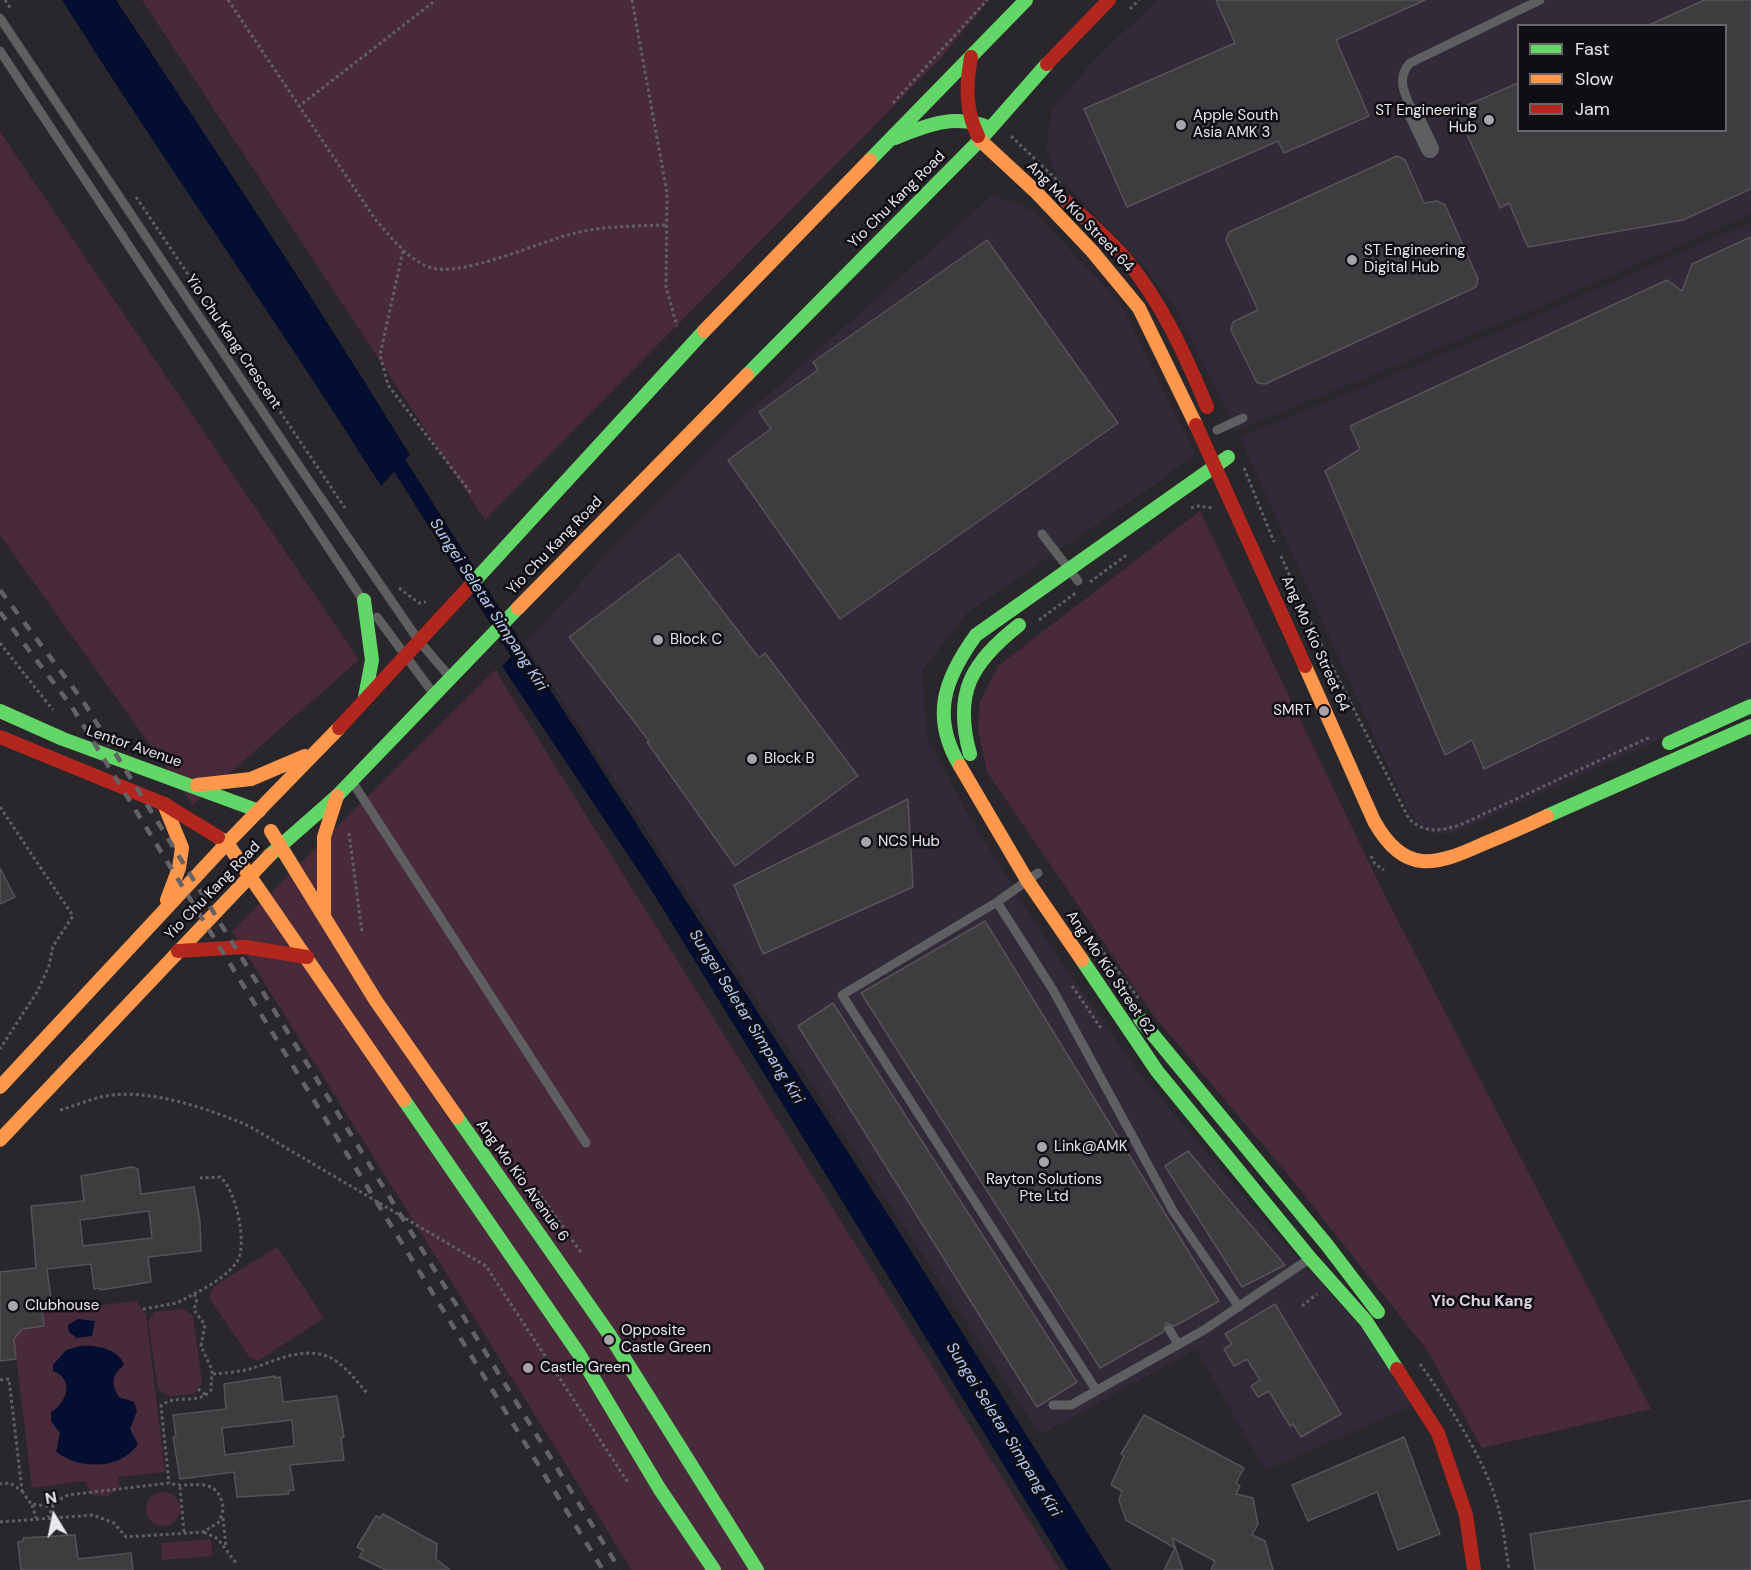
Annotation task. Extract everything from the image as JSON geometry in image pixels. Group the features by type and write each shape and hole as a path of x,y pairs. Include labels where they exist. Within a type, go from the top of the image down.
{"main road":[{"name":"Yio Chu Kang Road","path":"0,1087 500,555 690,345 885,142 1026,0"},
{"name":"Yio Chu Kang Road","path":"0,1140 280,845 352,781 434,694 980,140 999,132 1109,0"},
{"path":"971,57 966,95 970,120 980,140"},
{"path":"885,142 936,123 954,119 970,120 999,132"},
{"name":"Ang Mo Kio Street 64","path":"980,140 1035,191 1092,251 1139,308 1215,464 1228,474"},
{"name":"Ang Mo Kio Street 64","path":"1030,166 1054,186 1123,256 1154,299 1187,361 1226,446 1228,474 1374,821 1384,841 1395,854 1417,861 1446,861 1751,726"},
{"name":"Ang Mo Kio Street 62","path":"1226,446 1215,464 976,635 955,664 943,696 946,736 964,759 1007,837 1158,1071 1310,1258 1366,1321 1438,1433 1463,1494 1474,1570"},
{"path":"1105,561 1228,474"},
{"path":"364,600 373,655 373,673 365,697"},
{"name":"Ang Mo Kio Street 62","path":"964,759 962,704 972,674 992,644 1033,620"},
{"path":"1656,742 1751,706"},
{"name":"Lentor Avenue","path":"0,711 86,748 195,785 259,812"},
{"path":"0,737 164,804 227,843 579,1354 659,1488 714,1570"},
{"path":"195,785 251,779 317,751"},
{"path":"325,918 324,837 337,796"},
{"path":"1395,827 1409,843 1423,848 1438,848 1455,843 1551,798"},
{"path":"163,912 179,868 182,848 164,804"},
{"name":"Ang Mo Kio Avenue 6","path":"259,812 376,1001 609,1334 757,1570"},
{"name":"Ang Mo Kio Street 62","path":"1032,876 1139,1018 1327,1245 1388,1326"},
{"path":"178,951 245,947 307,957"},
{"path":"1446,1419 1455,1437"}],"street":[{"path":"1413,113 1430,149"}],"lane":[{"path":"1413,113 1402,89 1401,78 1410,63 1540,0"},
{"name":"Yio Chu Kang Crescent","path":"0,18 178,287 419,641 450,678"},
{"path":"0,51 364,600 434,694"},
{"path":"1092,251 1104,237"},
{"path":"1139,308 1154,299"},
{"path":"1226,446 1243,418"},
{"path":"1042,534 1078,581"},
{"path":"352,781 585,1143"},
{"path":"1032,876 942,941 842,995 1096,1390"},
{"path":"997,902 1053,990 1173,1211 1239,1307"},
{"path":"1053,1405 1071,1404 1204,1330 1327,1245"},
{"path":"1169,1329 1179,1344"}],"path":[{"path":"228,0 375,219 403,251 430,268 450,269 471,266 574,233 606,227 666,225"},
{"path":"298,107 436,0"},
{"path":"632,0 667,193 666,287 675,323 690,345"},
{"path":"999,132 1054,186"},
{"path":"132,190 350,515"},
{"path":"403,251 380,355 388,385 471,494"},
{"path":"1226,446 1274,542"},
{"path":"1206,488 1221,516"},
{"path":"1189,509 1197,506 1216,508"},
{"path":"1279,553 1313,628 1409,819 1419,828 1436,832 1460,825 1656,742"},
{"path":"1033,620 1128,554"},
{"path":"397,586 419,603 431,601"},
{"path":"0,643 58,716"},
{"path":"0,807 74,916 53,946 49,966 37,992 0,1049"},
{"path":"349,827 362,933 367,942"},
{"path":"1370,854 1375,864 1387,872"},
{"path":"1095,942 1146,1007"},
{"path":"1068,980 1102,1030"},
{"path":"58,1111 106,1096 154,1098 219,1113 249,1126 486,1266 629,1484"},
{"path":"143,1309 177,1303 235,1265 240,1248 237,1212 229,1186 220,1177 200,1178"},
{"path":"528,1177 587,1262"},
{"path":"1302,1306 1318,1292 1325,1301"},
{"path":"194,1294 197,1299 194,1310 205,1325 201,1350 213,1374 213,1385 207,1395"},
{"path":"213,1374 240,1371 300,1353 319,1354 332,1358 347,1369 368,1394"},
{"path":"1419,1362 1446,1401 1492,1488 1509,1570"},
{"path":"0,1380 9,1379 22,1491"},
{"path":"198,1389 207,1395"},
{"path":"169,1484 161,1406 167,1401 207,1395"},
{"path":"0,1484 10,1483 22,1491 31,1504 36,1518"},
{"path":"31,1504 47,1506 73,1494 169,1484 180,1486 199,1484 211,1487 222,1500 227,1550"},
{"path":"180,1486 184,1533"},
{"path":"48,1517 55,1502"},
{"path":"0,1522 93,1515 114,1523 126,1537 203,1532 215,1526 223,1511"},
{"path":"203,1532 218,1539 236,1563"}],"shaded area":[{"path":"142,0 989,0 940,59 485,520"},
{"path":"1158,0 1751,0 1751,214 1516,317 1236,430 1175,307 1137,258 1056,175 1046,147 1052,109 1097,57"},
{"path":"0,132 359,660 193,805 0,535"},
{"path":"993,195 1034,211 1120,303 1195,454 1152,487 968,612 922,671 927,737 967,813 1046,940 1138,1071 1258,1213 1361,1327 1412,1406 1265,1470 1196,1349 1040,1435 525,644 608,553 744,416"},
{"path":"1751,222 1751,698 1454,833 1435,834 1413,818 1407,809 1240,437 1516,325"},
{"path":"1200,511 1384,894 1651,1409 1482,1448 1427,1350 1290,1177 1154,1016 987,772 978,729 980,702 998,666"},
{"path":"495,670 1060,1570 632,1570 232,931"},
{"path":"277,1247 324,1318 258,1361 250,1358 209,1298 213,1287"},
{"path":"137,1301 146,1314 165,1472 118,1477 119,1488 108,1496 92,1495 85,1481 32,1488 14,1339 22,1329 45,1326 43,1312"},
{"path":"184,1309 193,1316 202,1383 194,1394 168,1396 158,1389 148,1322 154,1312"},
{"path":"163,1492 175,1497 180,1509 175,1521 163,1526 151,1521 146,1509 151,1497"},
{"path":"211,1539 212,1556 162,1560 161,1543"}],"water":[{"path":"62,0 116,0 228,170 410,455 381,486 141,122"},
{"path":"522,646 896,1227 1111,1570 1068,1570 652,891 502,666"},
{"path":"78,1319 95,1321 92,1336 77,1338 69,1332 68,1325"},
{"path":"81,1346 106,1349 117,1355 124,1365 115,1376 115,1388 119,1397 134,1402 137,1411 130,1429 138,1444 130,1453 110,1463 76,1462 56,1452 60,1433 51,1421 51,1412 61,1403 66,1385 60,1375 53,1371 53,1365 66,1350"}],"building":[{"path":"1216,0 1425,0 1336,40 1369,116 1284,153 1278,141 1127,207 1084,109 1235,43"},
{"name":"ST Engineering Hub","path":"1704,0 1751,0 1751,189 1683,220 1528,247 1509,203 1500,208 1456,110 1517,83 1517,132 1727,132 1727,24 1651,24"},
{"name":"ST Engineering Digital Hub","path":"1397,156 1405,160 1424,203 1437,201 1445,205 1478,279 1476,287 1265,384 1257,383 1231,330 1233,322 1258,310 1226,240 1229,232"},
{"path":"1751,237 1751,641 1484,769 1472,740 1445,755 1325,471 1360,449 1350,426 1667,280 1682,291 1692,264"},
{"path":"987,240 1118,423 840,619 728,460 771,429 759,412 818,370 813,362"},
{"path":"679,554 759,658 765,653 858,776 735,866 647,742 649,741 569,637"},
{"name":"NCS Hub","path":"908,799 913,887 763,954 734,885"},
{"path":"0,868 15,897 0,904"},
{"name":"Link@AMK","path":"985,921 1219,1301 1175,1326 1166,1323 1163,1332 1100,1368 861,993"},
{"path":"833,1003 1077,1382 1037,1407 798,1026"},
{"name":"Link@AMK","path":"1188,1151 1285,1265 1242,1287 1165,1166"},
{"path":"132,1167 138,1169 141,1194 194,1187 200,1222 201,1251 148,1257 151,1282 100,1290 99,1288 94,1289 91,1264 47,1269 52,1307 42,1308 44,1326 22,1329 14,1339 16,1359 0,1361 0,1272 36,1268 31,1206 84,1201 81,1176","holes":["149,1211 152,1238 83,1246 80,1220"]},
{"path":"1275,1304 1341,1414 1301,1437 1293,1424 1290,1426 1269,1391 1258,1397 1251,1386 1260,1380 1247,1359 1234,1366 1224,1349 1232,1344 1225,1334"},
{"path":"275,1376 275,1378 280,1377 283,1402 337,1396 344,1437 341,1438 344,1460 290,1465 294,1490 288,1491 289,1494 237,1497 234,1472 180,1479 173,1437 176,1437 173,1415 226,1409 224,1384","holes":["292,1420 294,1446 225,1455 222,1428"]},
{"path":"1144,1415 1244,1468 1236,1483 1240,1486 1236,1494 1253,1498 1258,1524 1252,1535 1265,1541 1273,1570 1211,1570 1215,1561 1172,1538 1183,1570 1164,1570 1175,1548 1126,1520 1119,1500 1122,1491 1111,1485 1124,1456 1121,1454"},
{"path":"1404,1437 1440,1534 1398,1550 1377,1492 1308,1521 1292,1485"},
{"path":"1751,1500 1751,1570 1535,1570 1530,1534"},
{"path":"383,1514 437,1544 436,1559 450,1570 386,1570 359,1557 363,1550 357,1547 376,1516 380,1518"},
{"path":"75,1535 78,1559 131,1553 133,1570 21,1570 18,1542 23,1541 23,1538"}],"waterway":[{"name":"Sungei Seletar Simpang Kiri","path":"400,466 529,670"}],"railway":[{"path":"0,590 83,701 620,1570"},
{"path":"0,612 72,707 603,1570"}],"traffic: fast":[{"path":"870,160 1026,0"},
{"path":"747,375 980,140 1047,64"},
{"path":"895,138 942,122 965,121 990,128"},
{"path":"469,587 704,331"},
{"path":"960,766 945,730 945,698 956,667 976,635 1228,457"},
{"path":"364,600 372,660 365,697"},
{"path":"270,855 337,796 518,608"},
{"path":"970,754 965,733 964,713 965,696 970,681 978,666 989,653 1019,625"},
{"path":"1669,743 1751,706"},
{"path":"0,711 63,739 259,811"},
{"path":"1547,816 1751,726"},
{"path":"1082,960 1157,1071 1310,1258 1366,1321 1397,1369"},
{"path":"1140,1019 1327,1245 1378,1312"},
{"path":"404,1100 579,1354 659,1488 714,1570"},
{"path":"457,1117 609,1334 757,1570"}],"traffic: slow":[{"path":"980,140 1035,191 1092,251 1139,308 1196,425"},
{"path":"704,331 870,160"},
{"path":"518,608 747,375"},
{"path":"1305,666 1374,821 1385,838 1409,858 1435,861 1450,857 1547,816"},
{"path":"0,1087 227,843 339,728"},
{"path":"197,785 251,779 305,756"},
{"path":"960,766 1027,880 1082,960"},
{"path":"324,916 324,837 337,796"},
{"path":"164,804 182,848 179,868 167,900"},
{"path":"271,831 376,1001 457,1117"},
{"path":"218,837 227,843 404,1100"},
{"path":"0,1140 270,855"}],"traffic: jam":[{"path":"1047,64 1109,0"},
{"path":"971,57 968,97 971,117 978,136"},
{"path":"1067,202 1104,236 1137,274 1161,310 1207,407"},
{"path":"1196,425 1305,666"},
{"path":"339,728 469,587"},
{"path":"0,737 164,804 218,837"},
{"path":"178,951 245,947 307,957"},
{"path":"1397,1369 1438,1433 1466,1515 1474,1570"}],"place":[{"name":"ST Engineering Hub","path":"1489,120"},
{"name":"Apple South Asia AMK 3","path":"1181,125"},
{"name":"ST Engineering Digital Hub","path":"1352,260"},
{"name":"Block C","path":"658,640"},
{"name":"SMRT","path":"1324,711"},
{"name":"Block B","path":"752,759"},
{"name":"NCS Hub","path":"866,842"},
{"name":"Link@AMK","path":"1042,1147"},
{"name":"Rayton Solutions Pte Ltd","path":"1044,1162"},
{"name":"Clubhouse","path":"13,1306"},
{"name":"Opposite Castle Green","path":"609,1340"},
{"name":"Castle Green","path":"528,1368"}],"district":[{"name":"Yio Chu Kang","path":"1482,1302"}]}
